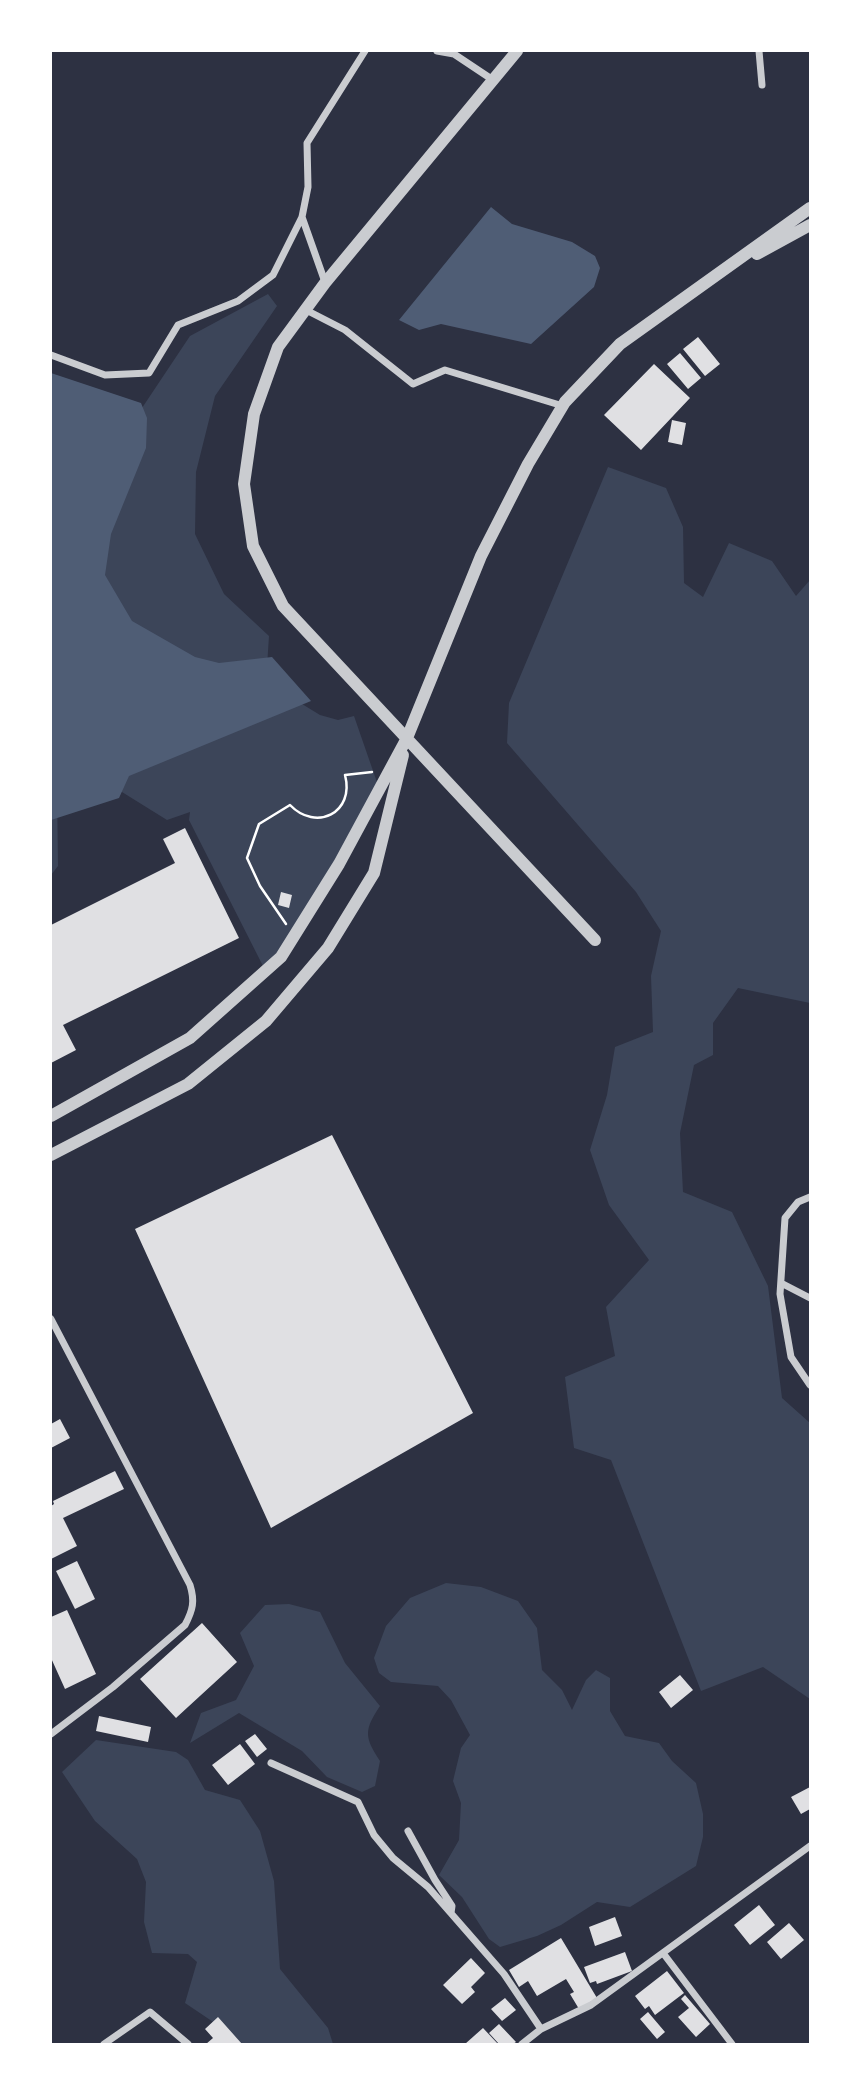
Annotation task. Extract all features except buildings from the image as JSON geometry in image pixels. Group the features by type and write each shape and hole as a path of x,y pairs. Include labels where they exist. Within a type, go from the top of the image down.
{"street":[{"path":"51,355 105,375 149,373 178,325 238,301 273,275 302,217 308,187 307,143 365,51"},
{"path":"437,51 454,54 494,80"},
{"path":"517,51 325,283 278,347 254,414 243,484 253,546 283,606 595,940"},
{"path":"759,51 762,85"},
{"path":"51,1116 190,1038 281,957 339,864 407,738 481,556 528,464 563,406 620,344 810,208"},
{"path":"302,217 325,283"},
{"path":"729,268 810,225"},
{"path":"306,310 345,330 413,384 445,370 563,406"},
{"path":"51,1155 188,1084 266,1021 328,948 374,873 407,738"},
{"path":"810,1197 798,1202 785,1218 780,1294 791,1357 810,1385"},
{"path":"781,1283 810,1297"},
{"path":"51,1319 190,1585 194,1600 185,1625 113,1687 51,1734"},
{"path":"271,1763 358,1802 374,1835 393,1858 428,1887 504,1974 541,2029"},
{"path":"408,1831 452,1906 451,1913"},
{"path":"522,2044 541,2029 591,2005 810,1846"},
{"path":"663,1953 732,2044"},
{"path":"104,2044 150,2012 188,2044"}],"path":[{"path":"294,936 260,886 247,858 259,824 290,805 298,813 313,818 329,817 337,811 346,797 345,775 389,771"}],"shaded area":[{"path":"491,207 512,224 572,242 595,256 600,268 594,287 531,344 441,324 419,330 399,320"},
{"path":"268,294 277,306 215,396 196,472 195,534 224,594 269,636 266,682 320,715 338,720 354,716 380,791 291,940 263,966 189,820 190,812 167,820 93,774 57,788 58,866 51,875 51,730 73,575 110,456 190,336"},
{"path":"51,373 141,403 147,418 146,448 111,534 105,575 132,621 195,657 219,663 272,657 311,701 129,776 119,798 51,820"},
{"path":"608,467 666,488 683,527 684,583 703,597 729,543 772,561 796,596 810,580 810,1003 738,988 713,1023 713,1055 694,1065 680,1133 683,1192 732,1212 768,1286 782,1398 810,1423 810,1699 763,1667 701,1691 611,1460 574,1448 565,1377 615,1356 606,1307 649,1260 609,1205 590,1150 607,1095 615,1047 653,1032 651,976 661,931 636,892 507,743 509,703"},
{"path":"446,1583 481,1587 518,1601 537,1628 542,1670 562,1690 572,1710 586,1680 596,1670 610,1678 610,1711 625,1736 659,1743 672,1761 696,1783 703,1814 703,1837 696,1866 630,1907 597,1902 561,1925 537,1936 500,1947 489,1939 462,1897 439,1875 459,1840 461,1803 453,1781 461,1748 470,1735 451,1700 438,1686 391,1682 379,1673 374,1658 386,1626 410,1598"},
{"path":"289,1604 320,1612 345,1663 380,1706 371,1721 368,1734 371,1746 380,1761 375,1786 362,1792 327,1777 302,1751 239,1713 190,1743 201,1713 236,1700 254,1666 240,1633 265,1605"},
{"path":"96,1740 176,1752 188,1760 205,1790 240,1800 260,1831 274,1881 280,1969 328,2028 333,2044 237,2044 237,2038 185,2003 197,1962 188,1954 152,1953 144,1922 146,1882 137,1859 95,1821 62,1772"}]}
